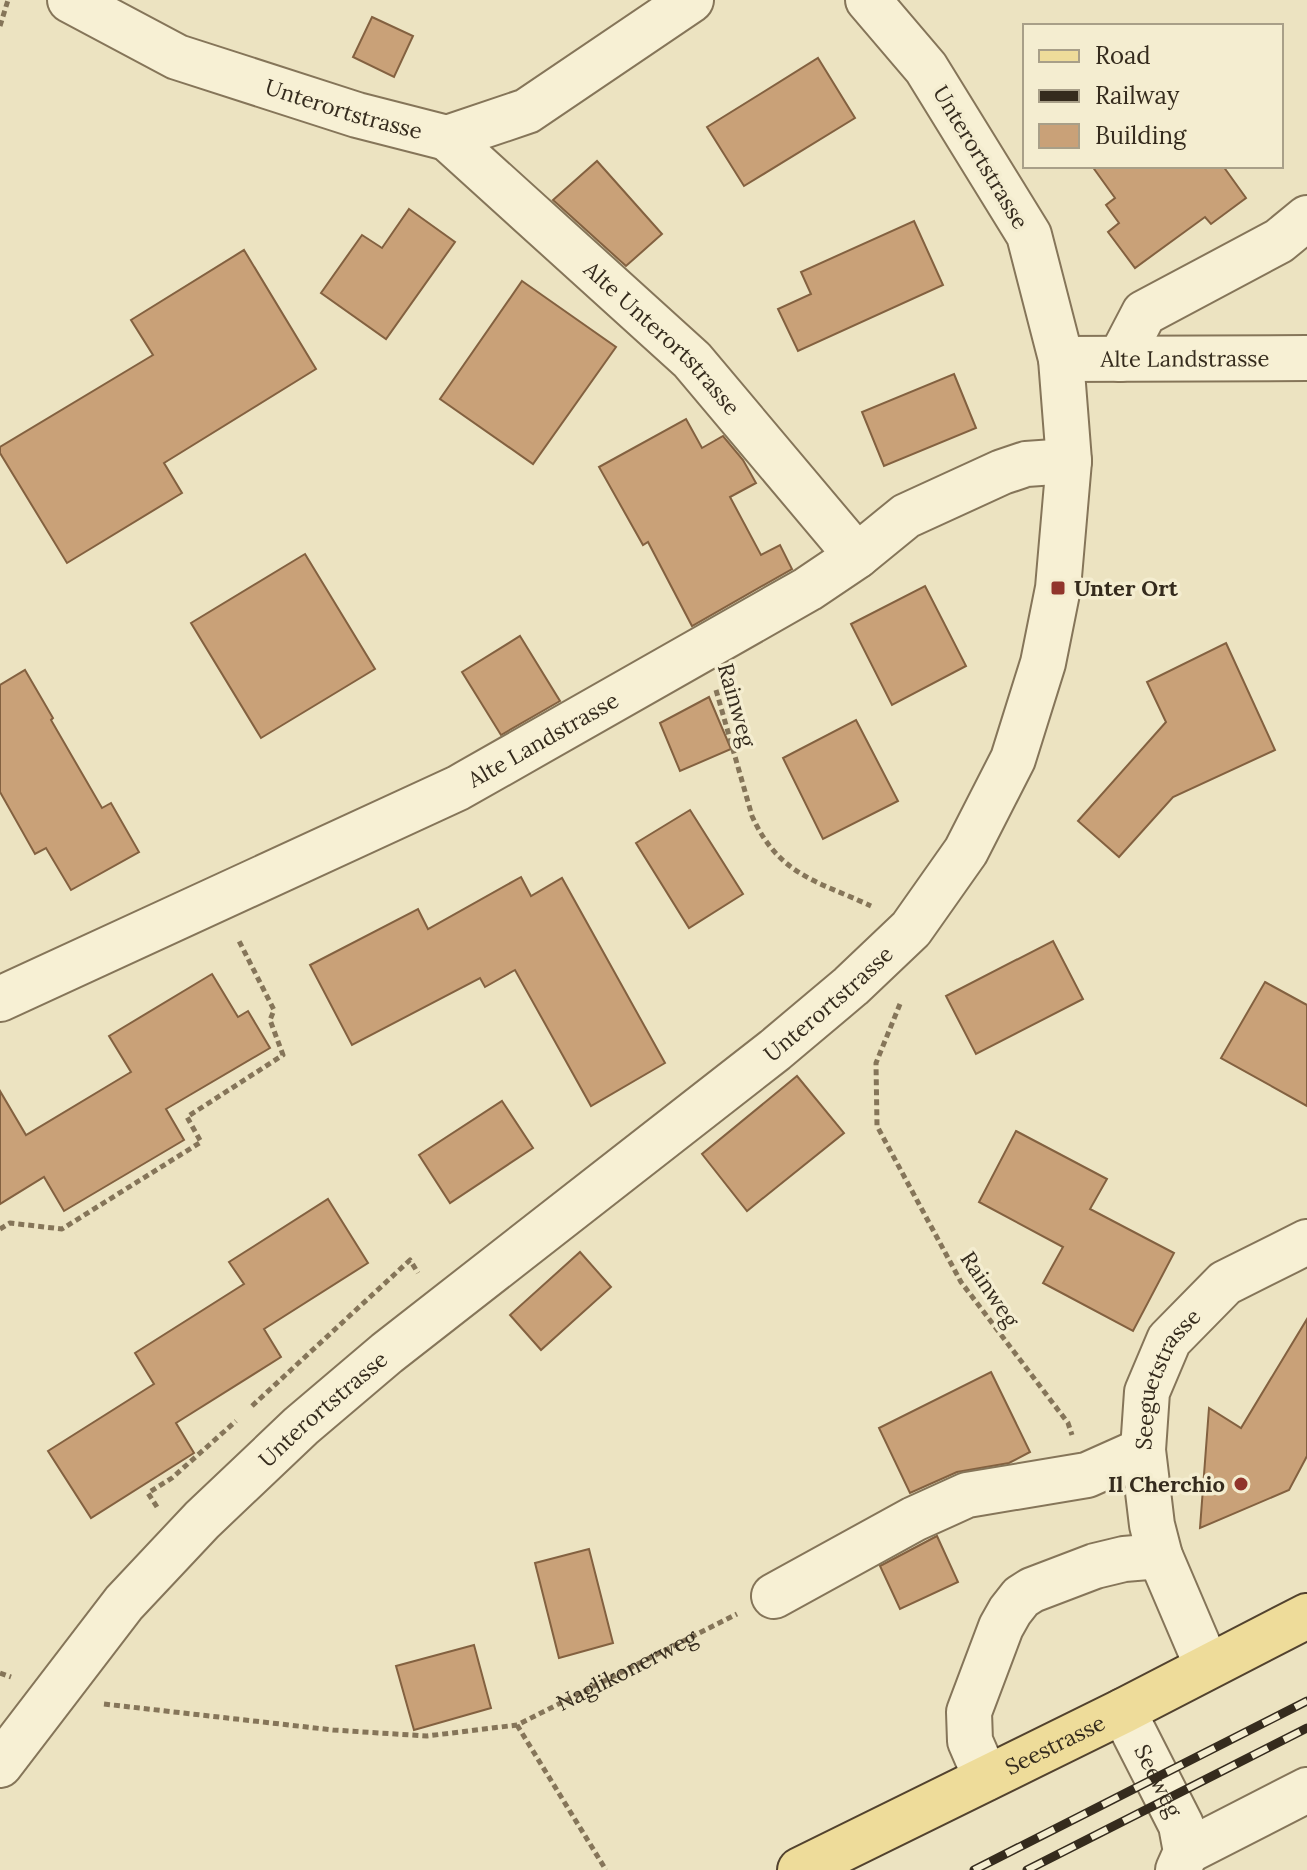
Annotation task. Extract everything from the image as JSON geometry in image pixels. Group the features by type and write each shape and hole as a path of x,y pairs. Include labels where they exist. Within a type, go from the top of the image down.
{"main road":[{"name":"Seestrasse","path":"800,1870 1123,1711 1307,1616"}],"street":[{"name":"Unterortstrasse","path":"70,0 177,57 357,115 447,138 527,111 691,0"},
{"name":"Unterortstrasse","path":"0,1765 124,1603 202,1520 301,1426 387,1353 775,1050 851,986 911,929 966,851 1013,759 1043,663 1058,588 1069,461 1061,359 1029,235 926,68 868,0"},
{"name":"Alte Unterortstrasse","path":"447,138 692,360 857,556"},
{"path":"1120,359 1144,313 1279,241 1307,218"},
{"name":"Alte Landstrasse","path":"1061,359 1307,358"},
{"name":"Alte Landstrasse","path":"0,999 458,788 808,589 857,556 906,516 1002,472 1026,464 1069,461"},
{"name":"Seeguetstrasse","path":"1207,1666 1160,1556 1152,1525 1143,1450 1147,1392 1169,1340 1225,1283 1307,1242"},
{"path":"774,1596 914,1519 967,1495 1087,1475 1143,1450"},
{"path":"986,1778 970,1741 969,1712 1001,1627 1015,1604 1032,1590 1095,1566 1124,1559 1160,1556"},
{"name":"Seeweg","path":"1123,1711 1181,1825 1182,1861 1307,1790"}],"path":[{"path":"0,26 8,0"},
{"name":"Rainweg","path":"704,649 759,832 782,862 821,887 861,901"},
{"path":"0,1229 10,1223 62,1229 201,1142 187,1117 283,1055 270,1020 274,1010 239,940"},
{"name":"Rainweg","path":"891,1027 876,1063 877,1126 961,1282 1068,1423 1087,1475"},
{"path":"274,1385 410,1260"},
{"path":"172,1478 235,1422"},
{"name":"Naglikonerweg","path":"91,1703 333,1730 427,1736 517,1725 774,1596"},
{"path":"517,1725 606,1870"}],"building":[{"path":"372,17 413,36 394,77 353,57"},
{"path":"818,58 855,118 744,186 707,127"},
{"path":"597,161 662,234 626,266 553,200"},
{"path":"1093,168 1224,168 1246,198 1211,224 1205,217 1135,268 1108,232 1119,223 1106,205 1115,198"},
{"path":"409,209 455,242 386,339 321,293 362,235 382,248"},
{"path":"914,221 943,285 798,351 778,309 811,294 801,272"},
{"path":"244,250 316,369 164,463 182,493 67,563 0,453 0,447 153,355 131,320"},
{"path":"522,281 616,347 533,464 440,399"},
{"path":"954,374 976,428 884,466 862,412"},
{"path":"686,419 702,448 723,436 743,460 756,483 730,497 761,555 780,545 792,569 692,626 648,542 643,545 599,467"},
{"path":"305,554 375,669 261,738 191,623"},
{"path":"925,586 966,666 892,705 851,624"},
{"path":"520,636 560,701 501,735 462,672"},
{"path":"1226,643 1275,750 1173,797 1119,857 1078,821 1166,722 1147,682"},
{"path":"25,670 102,808 111,803 139,852 71,890 46,848 35,854 0,792 0,685"},
{"path":"709,697 731,749 680,771 660,723"},
{"path":"856,720 898,801 823,839 783,758"},
{"path":"690,810 743,894 689,928 636,843"},
{"path":"521,877 531,896 562,878 665,1063 591,1106 515,970 485,987 480,978 352,1045 310,965 418,909 428,929"},
{"path":"1053,941 1083,999 976,1054 946,996"},
{"path":"212,974 238,1017 248,1011 270,1048 166,1109 184,1140 64,1211 44,1177 0,1204 0,1091 26,1135 131,1072 109,1036"},
{"path":"1265,982 1307,1005 1307,1106 1221,1058"},
{"path":"797,1076 844,1133 747,1211 702,1154"},
{"path":"502,1101 533,1148 450,1203 419,1155"},
{"path":"1016,1131 1107,1179 1090,1209 1174,1253 1133,1331 1043,1283 1063,1247 979,1202"},
{"path":"328,1199 368,1263 264,1329 281,1357 176,1423 194,1453 91,1518 48,1451 154,1384 135,1353 244,1284 229,1262"},
{"path":"580,1252 611,1287 541,1350 510,1315"},
{"path":"1307,1319 1307,1456 1289,1490 1200,1528 1209,1408 1241,1428"},
{"path":"991,1372 1030,1452 1009,1463 957,1472 910,1493 879,1428"},
{"path":"937,1536 958,1582 900,1609 880,1566"},
{"path":"589,1549 613,1643 559,1658 535,1563"},
{"path":"474,1645 491,1708 414,1730 396,1666"}],"railway":[{"path":"974,1870 1307,1701"},
{"path":"1027,1870 1307,1728"}],"place":[{"name":"Unter Ort","path":"1058,588"},
{"name":"Il Cherchio","path":"1241,1484"}]}
